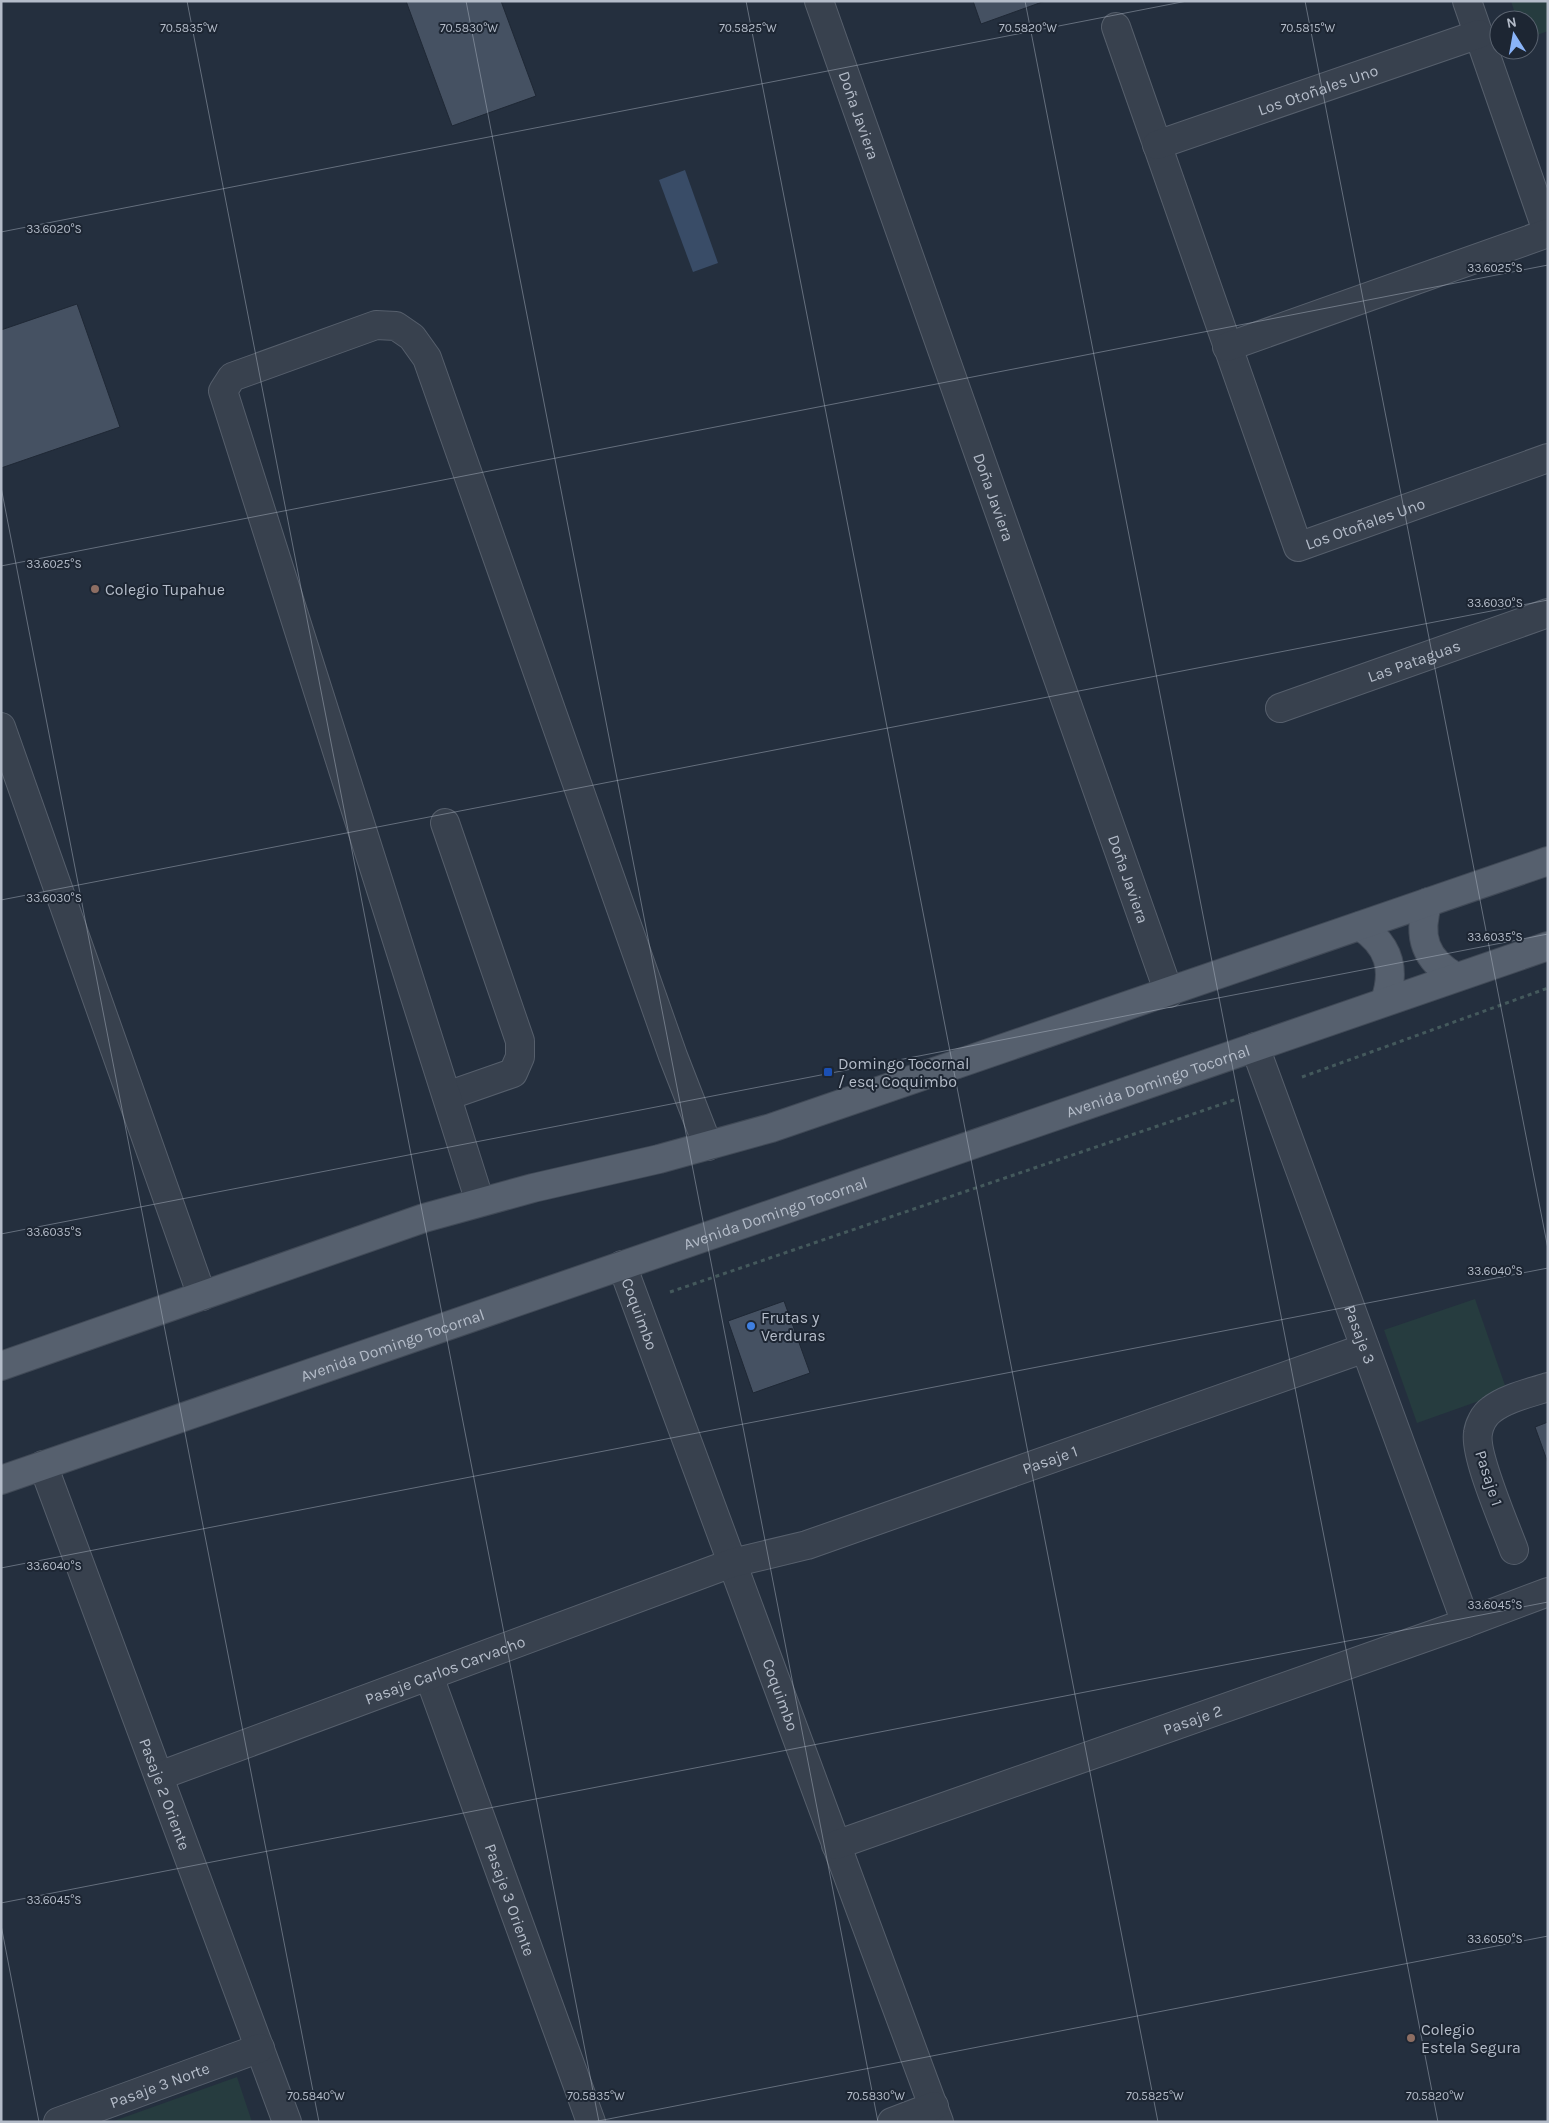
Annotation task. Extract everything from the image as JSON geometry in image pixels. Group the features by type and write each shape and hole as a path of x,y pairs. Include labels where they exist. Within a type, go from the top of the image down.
{"main road":[{"path":"1,1366 415,1221 480,1202 708,1146 780,1125 1169,993 1548,861"},
{"path":"1428,902 1423,917 1422,933 1426,948 1433,960 1444,970 1456,977"},
{"path":"1360,926 1372,934 1381,945 1388,959 1390,988 1385,1002"},
{"name":"Avenida Domingo Tocornal","path":"1,1480 1548,946"}],"street":[{"name":"Doña Javiera","path":"819,1 1169,993"},
{"path":"1227,347 1548,233 1467,1"},
{"name":"Los Otoñales Uno","path":"1116,27 1298,547 1548,458"},
{"name":"Los Otoñales Uno","path":"1157,146 1479,34"},
{"path":"480,1202 448,1096 223,391 232,377 376,325 396,326 412,337 427,358 673,1056 708,1146"},
{"name":"Las Pataguas","path":"1280,708 1548,613"},
{"path":"1,727 202,1296"},
{"path":"445,822 520,1041 520,1056 513,1073 448,1096"},
{"name":"Pasaje 3","path":"1255,1047 1466,1623"},
{"name":"Coquimbo","path":"622,1265 936,2114"},
{"name":"Pasaje 1","path":"732,1563 807,1545 1365,1348"},
{"name":"Pasaje 1","path":"1514,1550 1481,1459 1478,1433 1482,1421 1490,1411 1502,1404 1548,1387"},
{"name":"Pasaje 2 Oriente","path":"43,1465 288,2122"},
{"name":"Pasaje Carlos Carvacho","path":"159,1776 732,1563"},
{"name":"Pasaje 2","path":"836,1845 1466,1623 1548,1592"},
{"name":"Pasaje 3 Oriente","path":"429,1676 591,2122"},
{"name":"Pasaje 3 Norte","path":"58,2122 260,2048"},
{"path":"892,2122 936,2114"}],"path":[{"path":"636,1303 1270,1088 1548,988"}],"green space":[{"path":"1511,1 1548,1 1548,31 1539,34 1539,10 1514,10"},
{"path":"1475,1299 1507,1391 1417,1423 1384,1330"},
{"path":"237,2077 252,2122 111,2122"}],"water":[{"path":"685,170 718,263 693,272 659,180"}],"building":[{"path":"406,1 501,1 536,96 452,126"},
{"path":"973,1 1045,1 981,24"},
{"path":"77,304 120,427 1,468 1,330"},
{"path":"784,1301 810,1373 753,1393 728,1321"},
{"path":"1548,1422 1548,1463 1535,1427"}],"place":[{"name":"Colegio Tupahue","path":"95,589"},
{"name":"Domingo Tocornal / esq. Coquimbo","path":"828,1072"},
{"name":"Frutas y Verduras","path":"751,1326"},
{"name":"Colegio Estela Segura","path":"1411,2038"}]}
